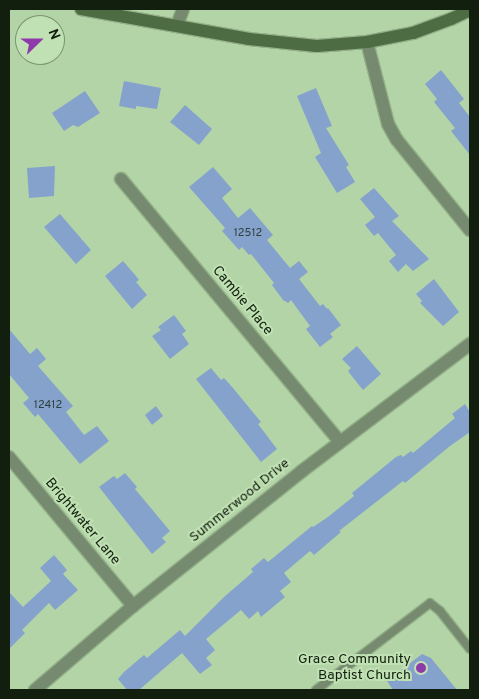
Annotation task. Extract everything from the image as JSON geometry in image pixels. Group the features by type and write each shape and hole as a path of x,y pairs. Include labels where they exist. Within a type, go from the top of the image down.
{"street":[{"path":"82,9 290,44 317,46 367,42 413,33 451,20 470,10"},
{"path":"177,26 182,9"},
{"path":"367,42 388,124 397,140 470,230"},
{"name":"Cambie Place","path":"121,179 340,442"},
{"name":"Summerwood Drive","path":"35,690 133,606 340,442 470,344"},
{"name":"Brightwater Lane","path":"9,457 133,606"}],"lane":[{"path":"316,690 430,604 440,611 470,649"}],"building":[{"path":"441,70 464,99 459,103 470,117 470,155 451,131 455,128 434,102 437,99 425,84"},
{"path":"124,81 161,88 157,109 136,106 136,109 119,106"},
{"path":"316,88 332,126 326,128 349,165 346,167 355,182 337,193 315,157 321,153 297,96"},
{"path":"85,91 100,113 78,127 73,125 64,131 52,113"},
{"path":"185,105 212,129 199,145 170,122"},
{"path":"55,166 54,196 29,198 27,168"},
{"path":"213,167 232,189 222,198 238,218 250,208 273,235 267,240 290,268 299,261 308,272 299,279 320,306 323,304 328,308 341,325 330,334 333,337 320,347 306,329 310,326 291,300 288,303 283,300 272,285 274,283 251,254 249,255 242,247 239,250 222,231 225,228 189,187"},
{"path":"374,188 399,216 392,221 429,259 413,271 406,264 398,272 389,261 396,255 378,233 374,236 365,225 375,217 360,199"},
{"path":"60,214 91,250 76,264 44,227"},
{"path":"123,261 139,280 136,282 147,295 132,309 105,276"},
{"path":"434,279 459,312 443,326 420,303 422,301 416,294"},
{"path":"174,315 186,331 182,334 189,344 170,359 152,336 161,330 158,327"},
{"path":"9,329 30,354 37,348 46,359 38,366 73,406 66,412 84,435 97,426 109,441 80,464 38,414 35,417 23,403 29,398 9,374"},
{"path":"357,346 381,374 363,390 348,371 351,368 342,359"},
{"path":"211,368 221,380 224,378 261,422 258,424 277,449 261,462 196,379"},
{"path":"465,404 470,412 470,432 339,531 341,532 314,555 310,551 284,573 291,582 280,591 285,597 261,617 258,611 249,619 241,610 206,639 215,650 206,658 212,665 200,674 182,653 139,690 127,690 118,679 144,655 147,658 180,630 185,636 224,597 253,572 251,569 264,558 268,562 312,526 328,517 354,496 352,493 396,457 401,455 403,457 411,451 413,453 455,418 452,414"},
{"path":"156,406 163,416 152,425 145,415"},
{"path":"125,473 137,487 135,489 170,531 162,538 166,542 152,554 99,487 114,476 117,479"},
{"path":"54,555 67,570 63,574 78,590 55,610 49,603 22,630 25,633 9,649 9,592 23,607 51,581 40,568"},
{"name":"Grace Community Baptist Church","path":"422,654 431,658 457,690 393,690 387,681"}],"place":[{"name":"Grace Community Baptist Church","path":"421,668"}]}
